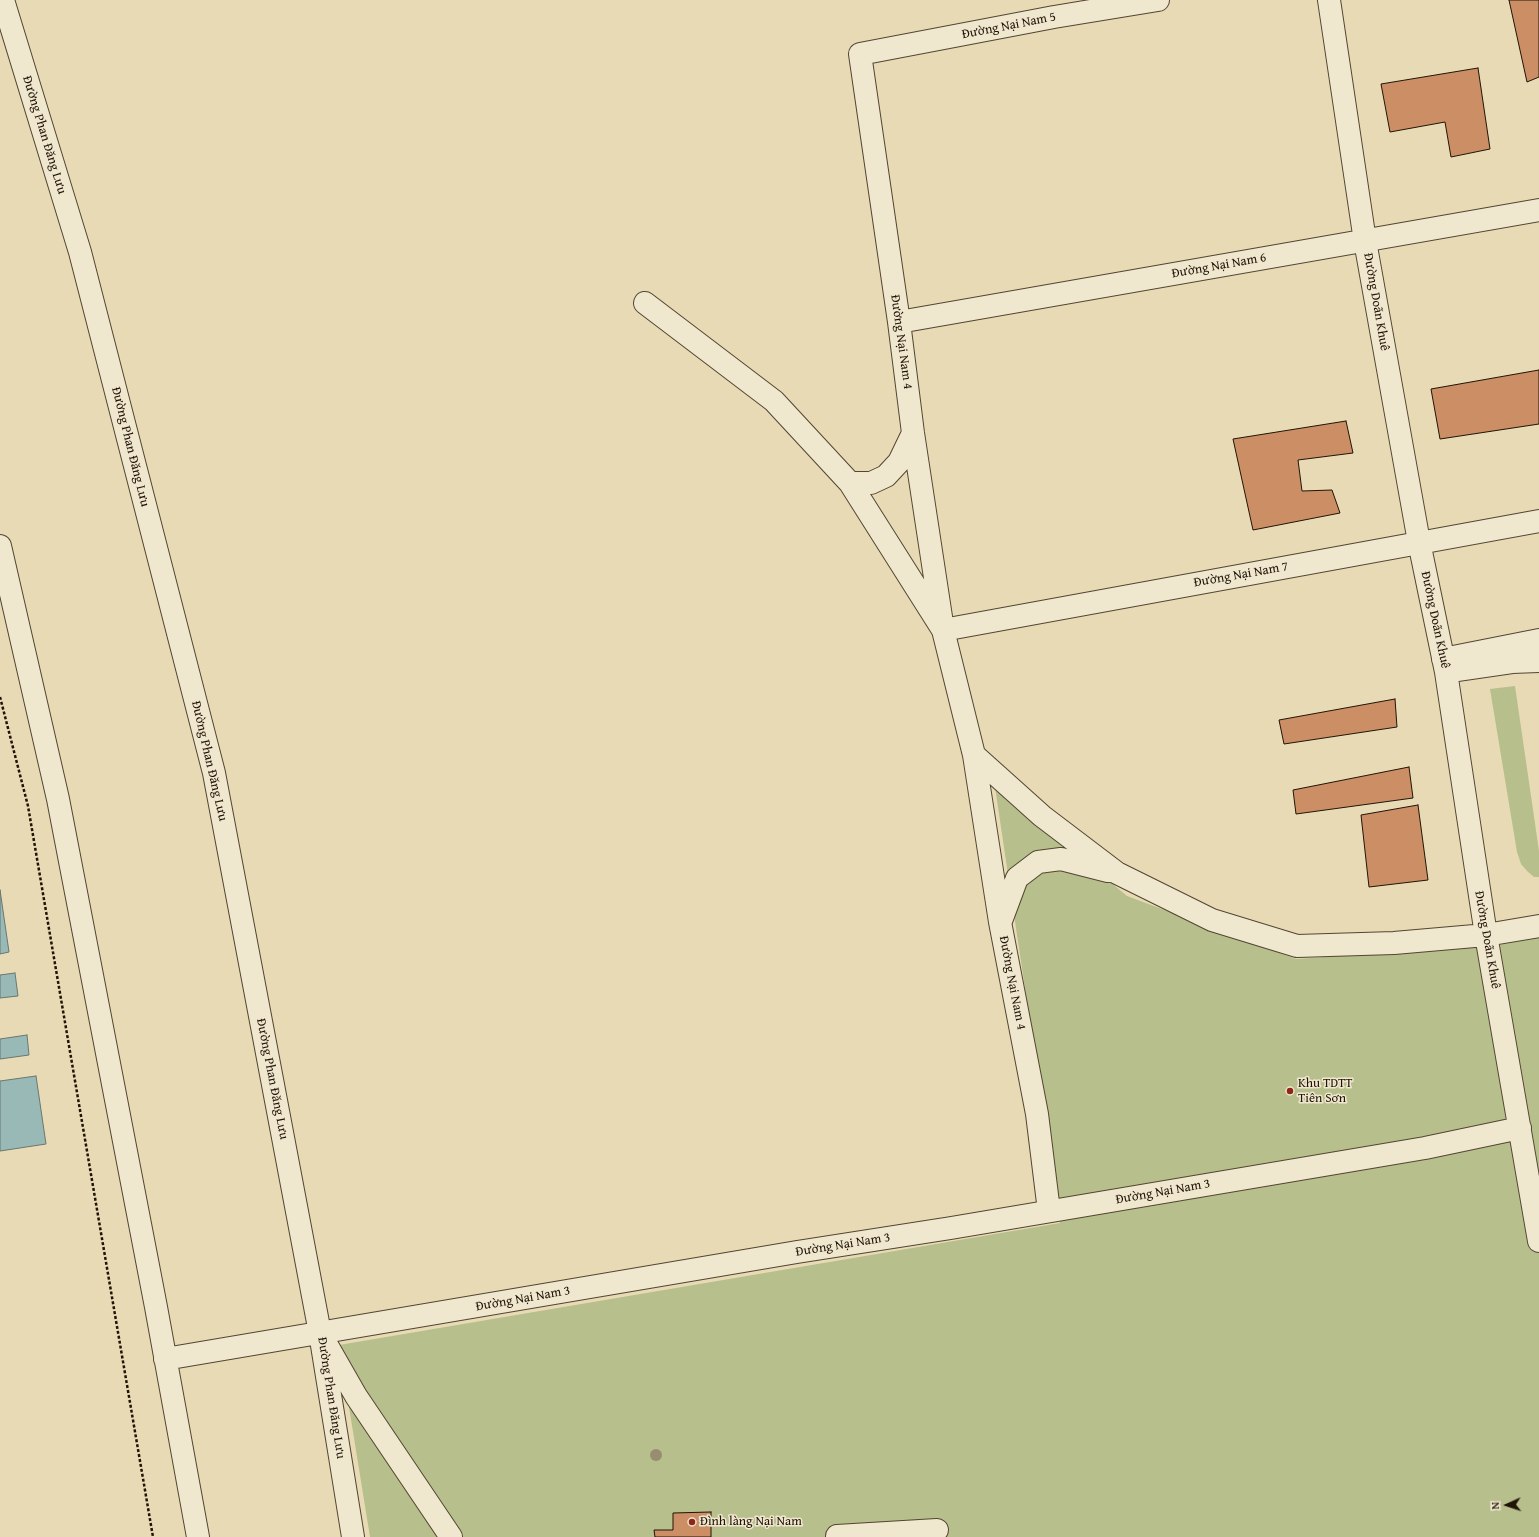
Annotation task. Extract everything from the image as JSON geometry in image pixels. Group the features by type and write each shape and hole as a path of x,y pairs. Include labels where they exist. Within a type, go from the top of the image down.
{"street":[{"name":"Đường Phan Đăng Lưu","path":"3,0 80,252 214,773 320,1333 353,1537"},
{"name":"Đường Nại Nam 5","path":"860,54 1047,18 1158,0"},
{"name":"Đường Doãn Khuê","path":"1329,0 1365,241 1419,542 1444,666 1486,935 1539,1241"},
{"name":"Đường Nại Nam 4","path":"860,54 899,322 913,433 943,630 974,756 1000,922 1037,1114 1049,1211"},
{"name":"Đường Nại Nam 6","path":"899,322 1539,210"},
{"path":"645,303 774,401 850,483 943,630"},
{"path":"850,483 871,483 886,476 899,462 913,433"},
{"name":"Đường Nại Nam 7","path":"943,630 1539,521"},
{"path":"0,546 58,799 198,1537"},
{"path":"1509,654 1539,640"},
{"path":"1444,666 1539,650"},
{"path":"1509,654 1539,661"},
{"path":"974,756 1042,816 1117,873 1212,920 1297,946 1394,943 1486,935 1539,926"},
{"path":"1000,922 1017,878 1038,862 1061,859 1117,873"},
{"name":"Đường Nại Nam 3","path":"165,1359 789,1253 1425,1148 1520,1128"},
{"path":"320,1333 356,1396 451,1537"},
{"path":"837,1536 937,1530"}],"path":[{"path":"0,697 28,806 153,1537"}],"green space":[{"path":"1515,686 1539,851 1539,877 1534,877 1527,871 1521,864 1517,852 1490,689"},
{"name":"Khu TDTT Tiên Sơn","path":"995,787 1127,896 1296,959 1499,945 1539,937 1539,1537 370,1537 339,1345 1060,1223"}],"water":[{"path":"0,890 9,952 0,954"},
{"path":"15,973 18,996 0,998 0,975"},
{"path":"27,1035 29,1055 0,1059 0,1039"},
{"path":"36,1076 46,1144 0,1151 0,1081"}],"building":[{"path":"1509,0 1539,0 1539,77 1527,82"},
{"path":"1478,68 1490,149 1451,157 1445,122 1390,132 1381,84"},
{"path":"1539,370 1539,424 1440,439 1431,389"},
{"path":"1346,421 1353,453 1298,460 1302,491 1332,490 1340,513 1253,530 1233,439"},
{"path":"1395,699 1397,727 1284,744 1279,720"},
{"path":"1409,767 1413,798 1296,814 1293,790"},
{"path":"1418,805 1428,880 1369,887 1361,815"},
{"name":"Đình làng Nại Nam","path":"711,1512 711,1537 655,1537 654,1530 673,1530 673,1513"}],"place":[{"name":"Khu TDTT Tiên Sơn","path":"1290,1091"},
{"name":"Đình làng Nại Nam","path":"692,1522"}]}
